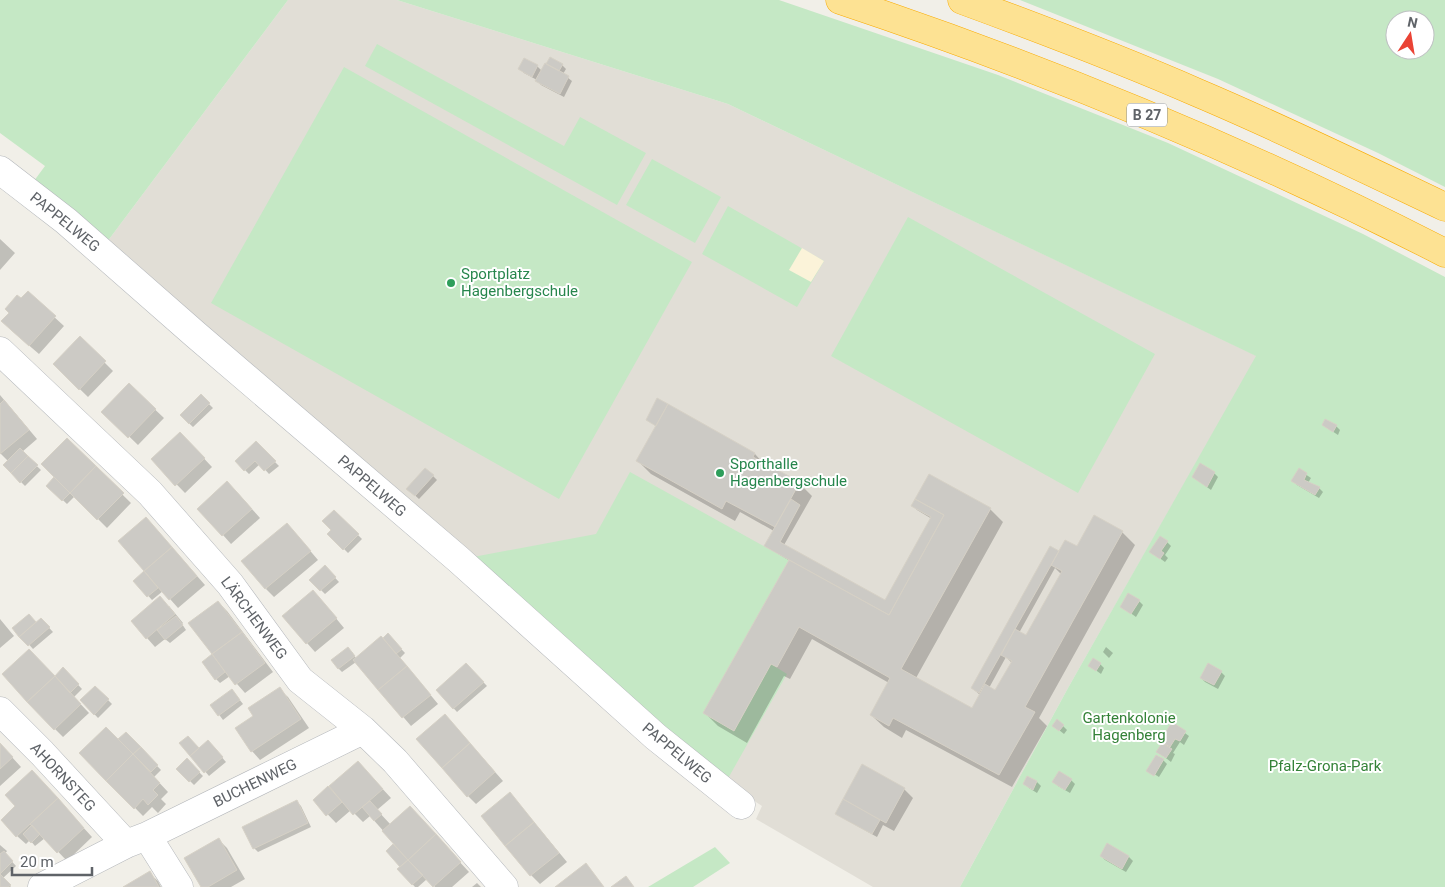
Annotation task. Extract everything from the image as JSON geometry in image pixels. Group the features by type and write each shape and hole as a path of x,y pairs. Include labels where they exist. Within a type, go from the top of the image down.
{"highway":[{"name":"B 27","path":"840,0 1011,61 1130,108 1316,189 1445,253"},
{"name":"B 27","path":"962,0 1197,92 1445,207"}],"street":[{"name":"PAPPELWEG","path":"0,170 66,221 458,560 656,737 741,805"},
{"name":"LÄRCHENWEG","path":"0,351 150,493 230,584 300,680 364,730 395,761 504,887"},
{"name":"AHORNSTEG","path":"0,711 137,840"},
{"name":"BUCHENWEG","path":"42,887 364,730"},
{"path":"137,840 179,887"}],"shaded area":[{"path":"288,0 397,0 728,104 1257,356 1068,688 960,887 873,887 756,819 762,806 700,765 473,557 281,389 107,242"}],"green space":[{"path":"0,0 288,0 107,242 31,185 45,166 0,133"},
{"path":"397,0 779,0 998,75 1168,143 1363,234 1445,277 1445,887 960,887 1068,688 1256,356 728,104"},
{"path":"1020,0 1445,0 1445,187 1378,153 1218,79"},
{"path":"377,44 564,146 580,117 646,153 617,205 365,66"},
{"name":"Sportplatz Hagenbergschule","path":"344,67 692,262 559,499 211,303"},
{"path":"652,159 721,197 695,243 626,205"},
{"path":"728,206 824,261 797,307 702,254"},
{"path":"908,217 1155,354 1078,493 831,356"},
{"path":"630,472 789,560 704,713 734,730 771,664 787,674 726,782 473,557 596,534"},
{"path":"715,847 730,863 693,887 648,887"}],"sand":[{"path":"802,248 824,261 811,282 789,270"}],"building":[{"path":"550,57 563,64 559,71 546,64"},
{"path":"524,58 538,65 532,77 518,69"},
{"path":"545,63 569,76 560,94 535,81"},
{"path":"28,291 56,316 29,346 1,321 9,313 5,309 17,295 21,298"},
{"path":"80,336 106,361 79,390 53,364"},
{"path":"129,383 156,409 128,438 101,412"},
{"path":"201,394 210,403 189,424 180,415"},
{"path":"657,398 668,404 656,426 646,420"},
{"path":"4,400 29,430 0,454 0,404"},
{"name":"Sporthalle Hagenbergschule","path":"668,404 755,453 753,457 800,482 775,527 726,501 722,509 636,461"},
{"path":"1325,419 1337,425 1333,432 1322,425"},
{"path":"180,432 205,458 175,486 151,459"},
{"path":"67,438 96,466 70,493 41,464"},
{"path":"256,441 276,461 264,471 255,461 244,471 235,461"},
{"path":"20,448 28,456 11,473 3,465"},
{"path":"28,456 38,465 20,483 11,473"},
{"path":"1200,463 1215,472 1207,487 1192,477"},
{"path":"96,466 124,493 97,520 70,493"},
{"path":"425,468 434,475 415,496 406,489"},
{"path":"1299,468 1307,473 1304,480 1320,487 1315,495 1291,481"},
{"path":"929,474 991,508 901,669 972,708 985,684 995,690 1012,661 1001,655 1015,629 1026,635 1062,571 1051,565 1065,540 1077,546 1094,515 1123,531 1025,707 1035,712 999,775 893,718 889,726 870,715 890,678 799,627 777,667 771,664 734,731 703,713 789,560 889,615 944,515 915,499"},
{"path":"54,477 70,493 62,501 46,486"},
{"path":"227,481 252,509 222,536 197,509"},
{"path":"791,499 800,505 780,542 885,600 931,517 911,506 915,499 944,515 889,615 764,546"},
{"path":"334,510 359,534 343,550 327,534 331,530 322,521"},
{"path":"146,517 172,547 144,571 118,541"},
{"path":"287,523 311,551 265,589 241,561"},
{"path":"1160,536 1168,541 1161,551 1164,553 1160,559 1149,552"},
{"path":"1050,546 1059,551 979,693 971,688"},
{"path":"172,547 197,576 169,600 144,571"},
{"path":"325,565 336,577 320,591 309,580"},
{"path":"144,571 158,588 147,597 133,581"},
{"path":"313,590 337,618 306,644 282,616"},
{"path":"1128,593 1140,600 1131,614 1120,607"},
{"path":"160,596 175,614 146,639 131,621"},
{"path":"218,601 242,632 212,654 188,623"},
{"path":"29,614 36,622 19,637 12,628"},
{"path":"176,616 183,625 165,640 157,630"},
{"path":"41,618 50,627 28,646 19,637"},
{"path":"242,632 265,663 235,685 212,654"},
{"path":"388,633 402,649 396,654 383,638"},
{"path":"381,636 407,666 378,690 353,660"},
{"path":"348,647 355,656 338,669 331,660"},
{"path":"29,649 55,676 27,702 2,674"},
{"path":"212,654 225,672 215,680 202,662"},
{"path":"1093,658 1101,663 1096,671 1088,666"},
{"path":"466,663 484,682 453,709 436,690"},
{"path":"1208,663 1222,671 1214,685 1200,678"},
{"path":"407,666 431,695 402,718 378,690"},
{"path":"63,667 79,684 70,693 55,676"},
{"path":"55,676 81,704 54,730 27,702"},
{"path":"95,686 109,699 94,715 80,700"},
{"path":"280,687 301,719 251,752 235,728 253,716 248,708"},
{"path":"232,689 240,700 218,716 210,705"},
{"path":"445,714 470,743 442,768 416,739"},
{"path":"1057,719 1064,725 1059,731 1052,726"},
{"path":"1172,722 1186,731 1180,741 1175,739 1170,747 1160,741"},
{"path":"106,727 133,754 106,781 79,753"},
{"path":"126,732 141,747 133,754 118,739"},
{"path":"188,736 199,748 190,756 179,743"},
{"path":"208,740 223,757 204,773 190,756"},
{"path":"0,743 13,757 0,769"},
{"path":"470,743 495,772 467,797 442,768"},
{"path":"1162,743 1172,749 1166,758 1156,752"},
{"path":"141,747 158,765 151,772 133,754"},
{"path":"133,754 160,783 153,790 158,795 148,805 143,799 134,809 106,781"},
{"path":"1156,755 1164,759 1154,776 1146,771"},
{"path":"187,758 200,772 189,782 176,769"},
{"path":"358,761 383,789 353,815 329,786"},
{"path":"862,764 905,788 886,823 843,799"},
{"path":"32,770 58,798 16,837 1,820 15,806 5,795"},
{"path":"1059,771 1072,779 1065,790 1052,782"},
{"path":"1027,776 1037,781 1033,790 1023,784"},
{"path":"328,786 342,802 326,816 313,800"},
{"path":"510,792 534,822 505,846 481,816"},
{"path":"58,798 84,828 57,853 30,824"},
{"path":"843,799 880,820 872,834 835,814"},
{"path":"297,800 308,823 253,849 242,827"},
{"path":"370,801 382,814 374,821 362,807"},
{"path":"410,806 436,834 408,860 382,831"},
{"path":"534,822 559,853 530,876 505,846"},
{"path":"32,825 40,834 31,843 23,834"},
{"path":"436,834 461,862 433,887 408,860"},
{"path":"219,838 237,870 208,887 201,887 184,858"},
{"path":"1107,843 1129,856 1122,869 1100,856"},
{"path":"393,844 408,860 400,867 386,851"},
{"path":"4,851 13,861 0,874 0,854"},
{"path":"408,860 423,875 412,885 397,869"},
{"path":"586,863 604,887 555,887"},
{"path":"150,871 159,887 123,887"},
{"path":"0,874 11,885 0,887"},
{"path":"626,876 634,887 611,887"}],"place":[{"name":"Sportplatz Hagenbergschule","path":"451,283"},
{"name":"Sporthalle Hagenbergschule","path":"720,473"}],"park label":[{"name":"Gartenkolonie Hagenberg","path":"1129,726"},
{"name":"Pfalz-Grona-Park","path":"1325,766"}]}
